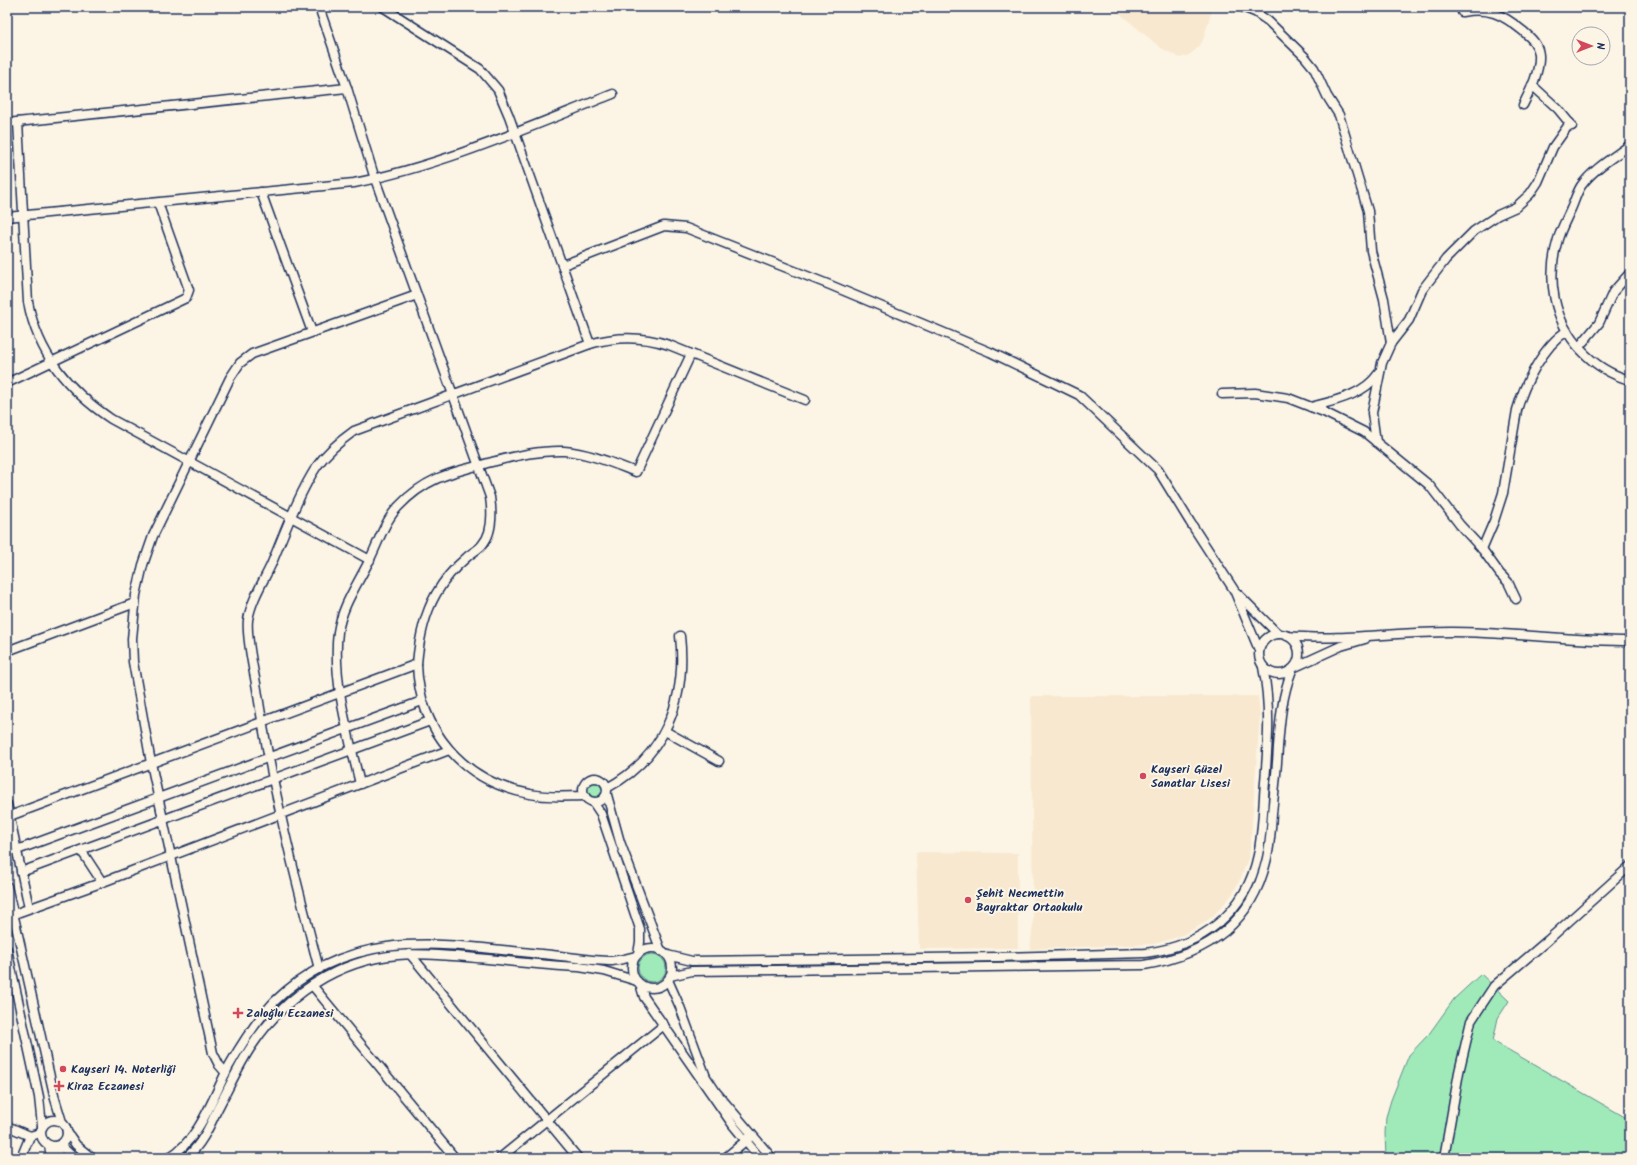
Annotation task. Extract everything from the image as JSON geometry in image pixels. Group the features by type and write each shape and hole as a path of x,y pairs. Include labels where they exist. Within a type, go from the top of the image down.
{"street":[{"path":"319,7 348,88 375,179 491,504 489,531 482,545 457,567 436,594 425,620 417,664 422,701 430,721 441,740 449,750 481,777 507,788 540,796 585,796 593,802 601,814 640,929 640,942 632,968 644,997 733,1125 760,1158"},
{"path":"383,7 480,69 498,90 563,265 590,344"},
{"path":"1242,7 1255,12 1268,21 1305,57 1314,68 1327,96 1339,116 1368,211 1371,251 1384,299 1391,344"},
{"path":"1462,12 1481,10 1501,15 1507,18 1534,40 1539,55 1538,65 1532,86 1523,105"},
{"path":"1376,442 1372,413 1384,356 1409,320 1422,290 1446,259 1481,225 1516,207 1530,194 1538,182 1553,147 1571,124 1558,109 1532,86"},
{"path":"7,123 30,119 348,88"},
{"path":"7,218 354,183 375,179 419,167 613,94"},
{"path":"18,122 27,292 30,312 40,343 51,362 79,393 102,412 370,560"},
{"path":"1630,145 1585,181 1577,193 1558,239 1552,286 1558,314 1567,331 1579,347 1600,367 1616,376 1630,380"},
{"path":"261,192 312,332"},
{"path":"7,383 186,298 188,290 158,203"},
{"path":"168,1158 182,1149 194,1132 247,1035 264,1013 291,988 319,969 343,957 366,950 386,946 412,944 474,948 613,961 637,955 647,949 656,949 664,953 692,960 998,958 1145,953 1168,950 1188,943 1206,933 1227,915 1244,892 1255,865 1261,835 1269,730 1268,699 1263,667 1259,659 1259,650 1234,590 1158,470 1079,395 990,352 830,285 686,228 664,226 563,265"},
{"path":"1579,347 1599,323 1613,292 1630,273"},
{"path":"226,1073 219,1065 213,1053 151,763 133,662 132,627 135,603 143,565 153,536 230,378 240,363 252,354 417,295"},
{"path":"1482,549 1494,522 1503,493 1517,410 1522,395 1549,346 1567,331"},
{"path":"319,969 280,814 262,721 248,632 248,620 252,606 308,482 330,451 354,431 590,344 614,338 635,337 657,341 805,400"},
{"path":"360,784 340,692 337,653 340,621 343,610 370,560 391,515 409,496 439,477 458,470 530,453 563,451 595,457 636,472 691,354"},
{"path":"1311,407 1361,390 1373,381 1380,372"},
{"path":"1222,394 1255,393 1288,398 1364,432 1429,485 1460,525 1482,549 1500,574 1508,582 1516,599"},
{"path":"1234,590 1278,634 1287,636 1316,638 1450,632 1513,634 1569,640 1630,641"},
{"path":"7,651 135,603"},
{"path":"1259,650 1266,639 1278,634"},
{"path":"1263,667 1275,674 1284,674 1293,668 1353,642 1390,635"},
{"path":"593,802 599,802 607,791 641,764 665,731 674,708 680,684 682,660 680,636"},
{"path":"186,1158 205,1134 252,1046 260,1034 284,1007 312,985 336,971 356,963 378,958 410,954 580,967 604,971 638,982 648,987 657,987 669,978 692,971 1144,965 1174,958 1194,951 1214,940 1234,922 1253,896 1264,872 1270,843 1280,711 1287,684 1293,668 1299,659 1298,650 1294,642 1287,636"},
{"path":"8,817 417,664"},
{"path":"17,850 422,701"},
{"path":"21,872 430,721"},
{"path":"665,731 719,761"},
{"path":"14,914 449,750"},
{"path":"585,796 584,786 591,779 601,780 607,791 620,842 664,953 672,968 669,978 706,1078 772,1158"},
{"path":"7,804 8,817 17,850 29,908"},
{"path":"81,850 102,882"},
{"path":"1444,1158 1459,1072 1471,1021 1494,986 1548,940 1630,866"},
{"path":"7,886 53,1091 62,1122 76,1145 92,1158"},
{"path":"7,949 39,1097 43,1140 55,1145 74,1158"},
{"path":"410,954 578,1158"},
{"path":"312,985 455,1158"},
{"path":"500,1158 664,1025"},
{"path":"21,1158 30,1136 41,1130 51,1120 62,1122"},
{"path":"7,1126 30,1136"},
{"path":"51,1158 55,1145 65,1140 67,1132"},
{"path":"725,1158 753,1135"},
{"path":"55,1145 59,1158"}],"shaded area":[{"path":"1112,7 1213,7 1203,40 1199,47 1189,55 1180,58 1161,48"},
{"name":"Kayseri Güzel Sanatlar Lisesi","path":"1031,696 1258,696 1260,715 1249,856 1232,895 1212,917 1196,928 1178,937 1154,944 1030,949 1033,925"},
{"name":"Şehit Necmettin Bayraktar Ortaokulu","path":"916,852 1018,853 1018,948 919,949"}],"green space":[{"path":"592,782 598,782 603,787 601,796 598,798 592,798 587,793 587,787"},
{"path":"652,954 662,958 666,968 662,978 652,982 642,978 638,968 642,958"},
{"path":"1481,974 1509,1001 1498,1018 1493,1041 1630,1120 1630,1158 1386,1158 1386,1117 1391,1100 1409,1055 1429,1034 1454,999"}],"place":[{"name":"Kayseri Güzel Sanatlar Lisesi","path":"1143,776"},
{"name":"Şehit Necmettin Bayraktar Ortaokulu","path":"968,900"},
{"name":"Zaloğlu Eczanesi","path":"238,1013"},
{"name":"Kayseri 14. Noterliği","path":"63,1069"},
{"name":"Kiraz Eczanesi","path":"59,1086"}]}
